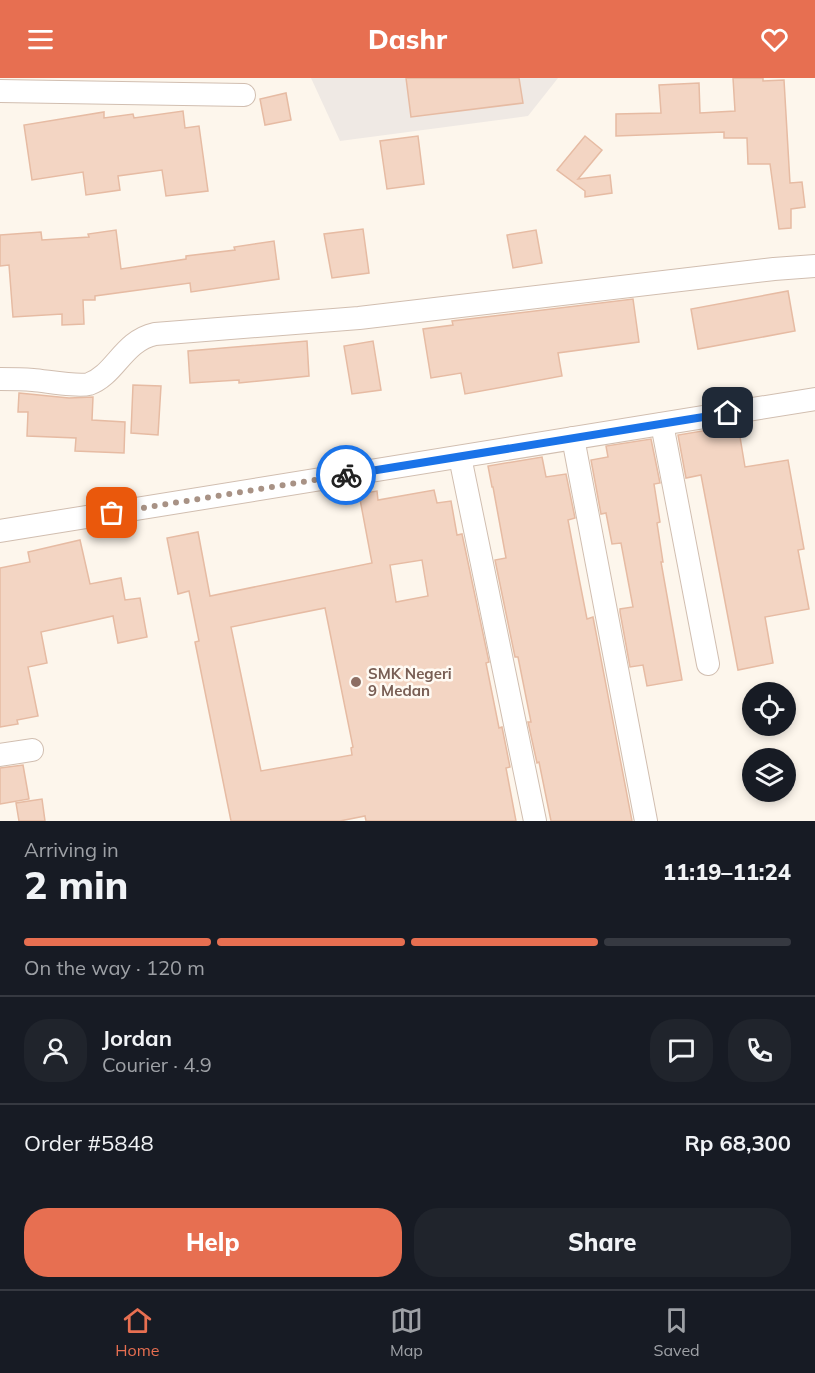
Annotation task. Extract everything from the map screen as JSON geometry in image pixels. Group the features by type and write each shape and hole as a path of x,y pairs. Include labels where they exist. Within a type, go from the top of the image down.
{"street":[{"path":"0,91 244,95"},
{"path":"0,379 32,379 87,385 101,378 134,344 146,336 155,334 359,318 762,270 815,266"},
{"path":"0,531 815,399"},
{"path":"662,424 708,664"},
{"path":"573,438 646,821"},
{"path":"460,457 535,821"},
{"path":"0,754 32,750"}],"shaded area":[{"path":"311,78 558,78 528,116 340,141"}],"building":[{"path":"406,78 519,78 523,103 411,117"},
{"path":"733,78 763,78 763,81 784,80 790,183 802,182 805,207 791,209 791,228 779,229 770,164 748,164 747,138 724,138 724,132 616,136 616,114 661,113 659,85 699,83 700,113 735,111"},
{"path":"286,93 291,120 265,125 260,99"},
{"path":"183,111 185,128 199,126 208,191 166,196 162,170 118,176 120,190 86,195 83,172 32,180 24,125 104,112 104,118 133,114 134,118"},
{"path":"418,136 424,184 387,189 380,141"},
{"path":"585,136 602,150 578,179 610,175 612,193 585,197 585,191 557,170"},
{"path":"363,229 369,273 332,278 324,234"},
{"path":"116,230 121,269 186,259 186,256 235,250 234,247 274,241 279,279 191,292 190,283 95,296 95,300 83,300 84,324 62,325 62,314 13,317 9,265 0,266 0,235 41,232 42,240 89,237 88,234"},
{"path":"536,230 542,263 513,268 507,235"},
{"path":"788,291 795,331 698,349 691,309"},
{"path":"633,299 639,342 558,353 562,376 465,394 461,373 431,378 423,329 453,325 452,321"},
{"path":"307,341 309,376 239,383 239,380 190,383 188,351"},
{"path":"373,341 381,390 352,394 344,346"},
{"path":"133,385 161,386 158,435 131,433"},
{"path":"19,393 69,398 93,397 92,420 125,422 124,453 75,451 76,438 27,436 28,412 18,412"},
{"path":"738,425 745,467 788,460 804,549 798,550 809,609 765,617 773,663 738,670 701,475 686,478 678,435"},
{"path":"651,439 660,483 654,484 660,522 657,523 663,562 661,562 682,680 647,686 643,665 630,667 620,609 633,607 621,543 612,544 606,513 601,514 591,460 608,457 606,446"},
{"path":"542,457 546,477 566,474 575,518 568,520 578,573 587,619 593,617 632,821 551,821 528,722 531,722 518,657 515,657 495,560 506,558 488,466"},
{"path":"434,490 437,503 451,501 457,535 462,534 489,662 486,663 499,728 502,727 510,767 506,768 516,821 366,821 365,816 340,821 231,821 195,642 199,641 189,591 178,594 167,538 198,532 210,596 372,563 359,494 377,491 378,500","holes":["422,560 428,596 396,602 390,565","325,608 353,747 351,748 352,755 261,771 231,627"]},
{"path":"80,540 90,584 121,578 125,600 140,598 147,637 118,643 113,616 41,632 47,663 28,667 38,716 17,720 18,724 0,727 0,568 30,562 28,552"},
{"path":"23,765 29,799 0,804 0,768"},
{"path":"42,799 45,821 19,821 16,803"}],"way so far":[{"path":"112,513 346,475"}],"place":[{"name":"SMK Negeri 9 Medan","path":"356,682"}],"route":[{"path":"346,475 728,413"}]}
